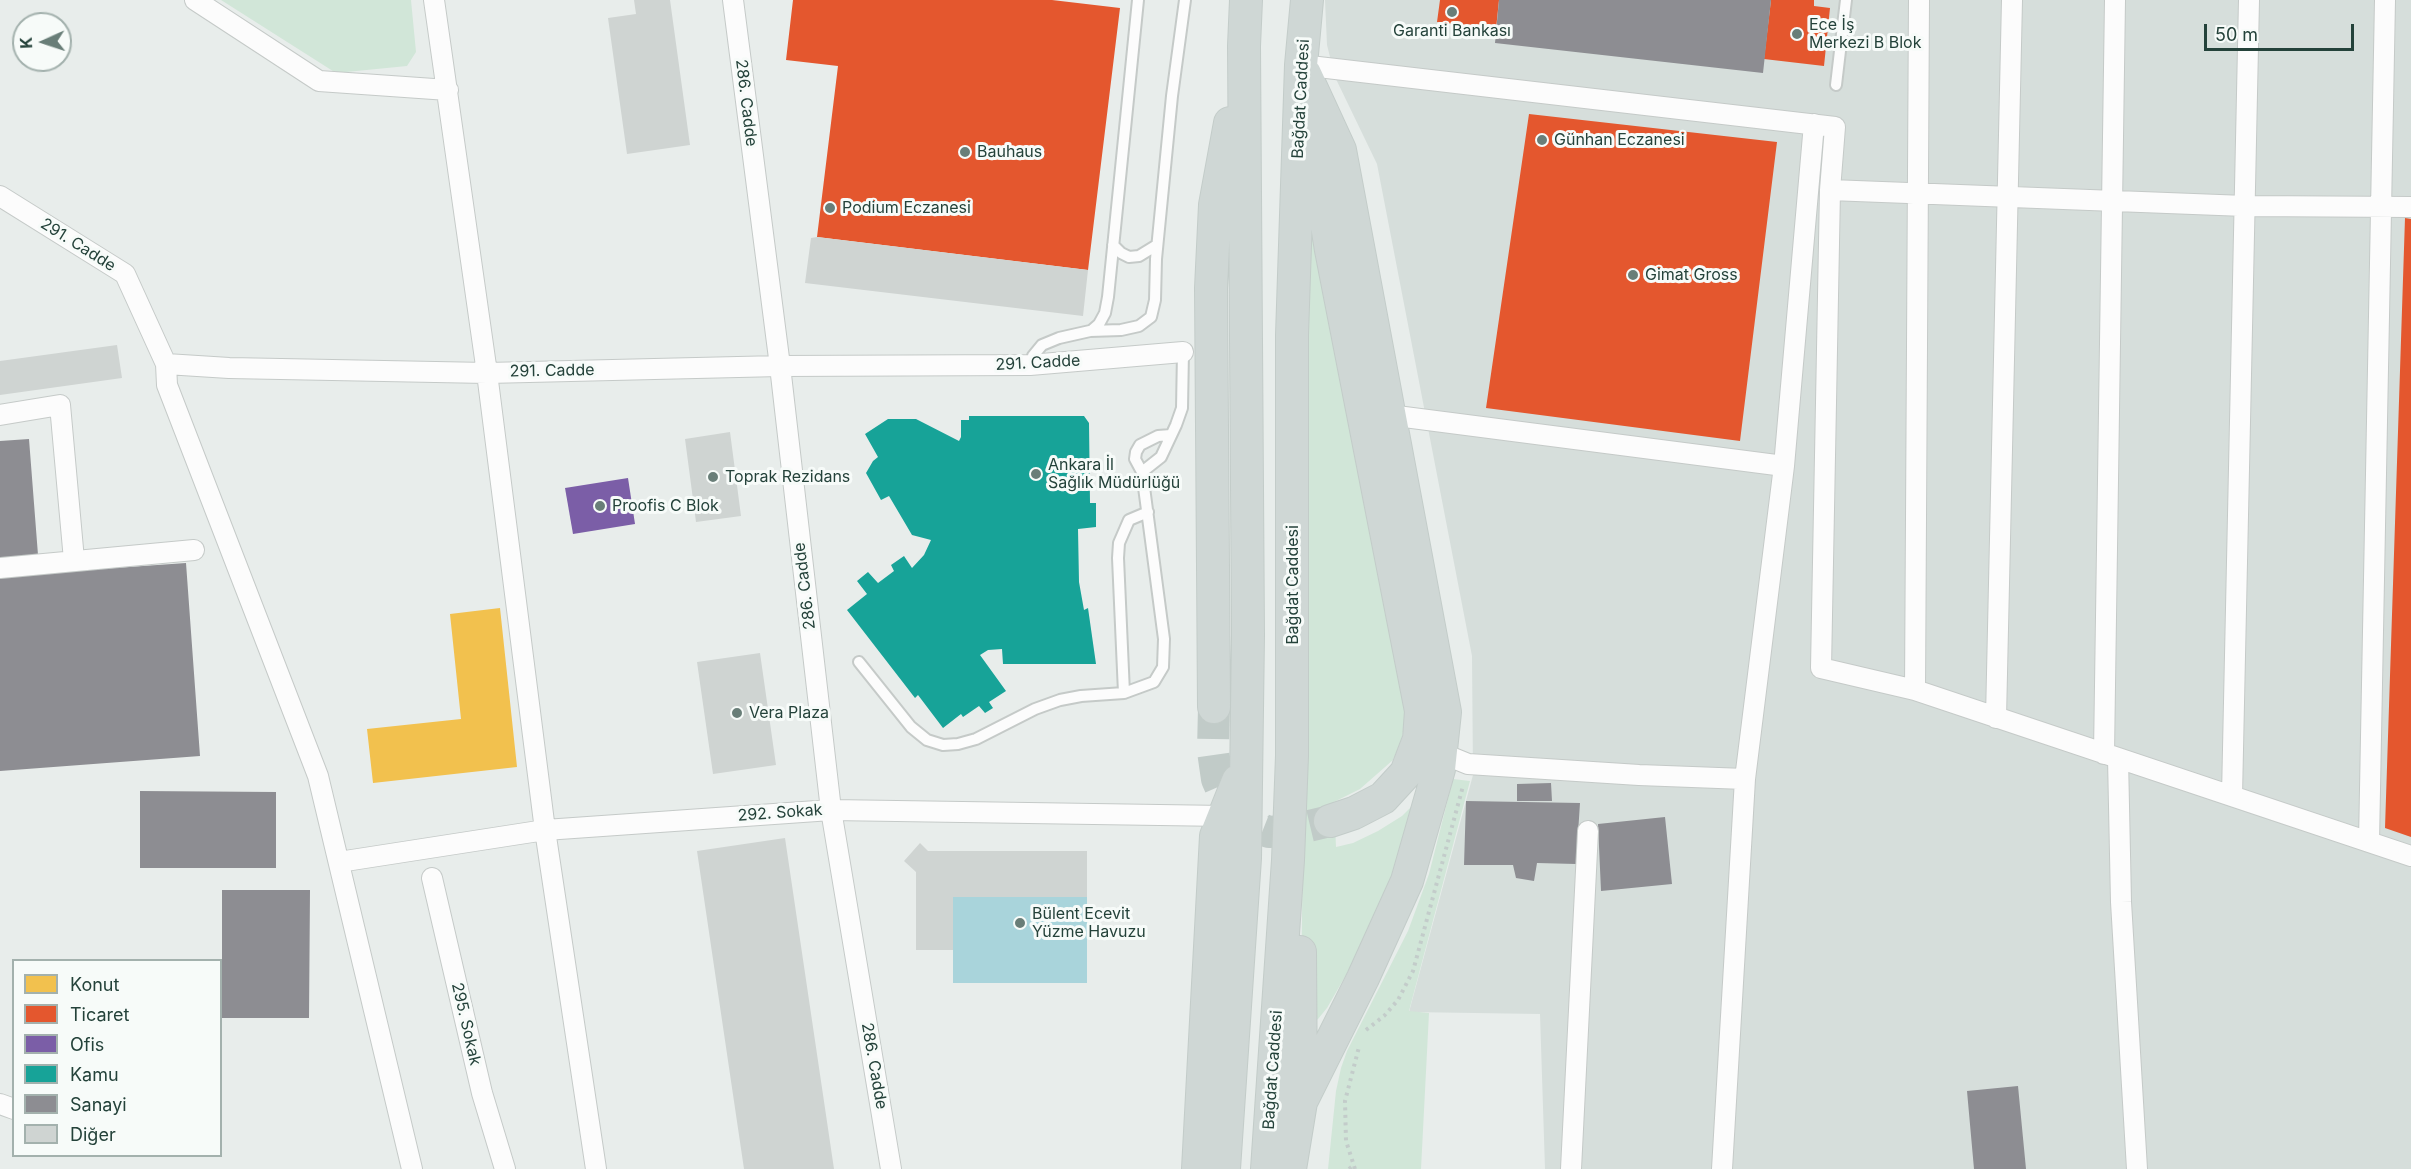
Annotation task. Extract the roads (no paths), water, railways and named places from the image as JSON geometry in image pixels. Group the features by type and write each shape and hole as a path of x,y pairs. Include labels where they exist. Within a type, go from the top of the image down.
{"main road":[{"path":"1224,1169 1245,858 1247,758 1244,46 1246,0"},
{"name":"Bağdat Caddesi","path":"1267,1169 1288,860 1292,756 1292,335 1302,65 1307,0"},
{"path":"1214,707 1211,288 1215,217 1244,46"},
{"path":"1301,1102 1363,978 1407,881 1439,769 1454,759 1340,150 1302,65"},
{"path":"1302,65 1331,250 1421,711 1419,739 1406,773 1383,798 1354,813 1330,821"},
{"path":"1290,1169 1301,1102 1299,877 1292,756"},
{"path":"1198,1169 1216,836 1247,758"}],"street":[{"path":"195,0 319,81 448,90"},
{"path":"434,0 487,373 545,830 596,1169"},
{"name":"286. Cadde","path":"732,0 780,366 831,810 891,1169"},
{"path":"1914,690 1919,0"},
{"path":"1996,718 2012,0"},
{"path":"2115,0 2112,200 2111,756 2137,1169"},
{"path":"2232,796 2249,0"},
{"path":"2369,842 2385,0"},
{"path":"1302,65 1835,127 1830,190 1821,668 1914,690 2411,856"},
{"path":"1722,1169 1745,779 1784,466 1814,124"},
{"path":"1830,190 2008,195 2245,206 2382,205 2411,207"},
{"name":"291. Cadde","path":"0,196 125,274 166,364 229,368 487,373 780,366 1030,365 1183,352"},
{"path":"166,364 167,385 318,776 412,1169"},
{"path":"0,415 60,405 74,560"},
{"path":"1389,415 1784,466"},
{"path":"0,568 194,550"},
{"path":"1454,759 1640,776 1745,779"},
{"name":"292. Sokak","path":"339,862 545,830 831,810 1225,816"},
{"path":"1571,1169 1588,831"},
{"name":"295. Sokak","path":"432,878 482,1093 505,1169"}],"lane":[{"path":"1090,331 1099,324 1105,313 1138,0"},
{"path":"1030,365 1033,356 1042,345 1059,338 1090,331 1121,330 1139,326 1151,318 1155,300 1157,245 1172,96 1185,0"},
{"path":"1836,86 1846,0"},
{"path":"1113,245 1121,253 1130,257 1139,256 1157,245"},
{"path":"1142,472 1161,457 1182,408 1183,352"},
{"path":"859,662 912,728 927,740 943,745 976,739 1035,709 1060,700 1124,693 1154,682 1163,667 1164,639 1142,472 1135,459 1140,445 1158,436 1171,435"},
{"path":"1124,693 1119,543 1129,520 1148,512"}],"water":[{"name":"Bülent Ecevit Yüzme Havuzu","path":"953,897 1087,897 1087,983 953,983"}],"tunnel":[{"path":"1214,707 1213,751 1217,779 1227,802 1246,823 1269,832 1292,830 1330,821"}],"place":[{"name":"Garanti Bankası","path":"1452,12"},
{"name":"Ece İş Merkezi B Blok","path":"1797,34"},
{"name":"Günhan Eczanesi","path":"1542,140"},
{"name":"Bauhaus","path":"965,152"},
{"name":"Podium Eczanesi","path":"830,208"},
{"name":"Gimat Gross","path":"1633,275"},
{"name":"Ankara İl Sağlık Müdürlüğü","path":"1036,474"},
{"name":"Toprak Rezidans","path":"713,477"},
{"name":"Proofis C Blok","path":"600,506"},
{"name":"Vera Plaza","path":"737,713"},
{"name":"Bülent Ecevit Yüzme Havuzu","path":"1020,923"}]}
